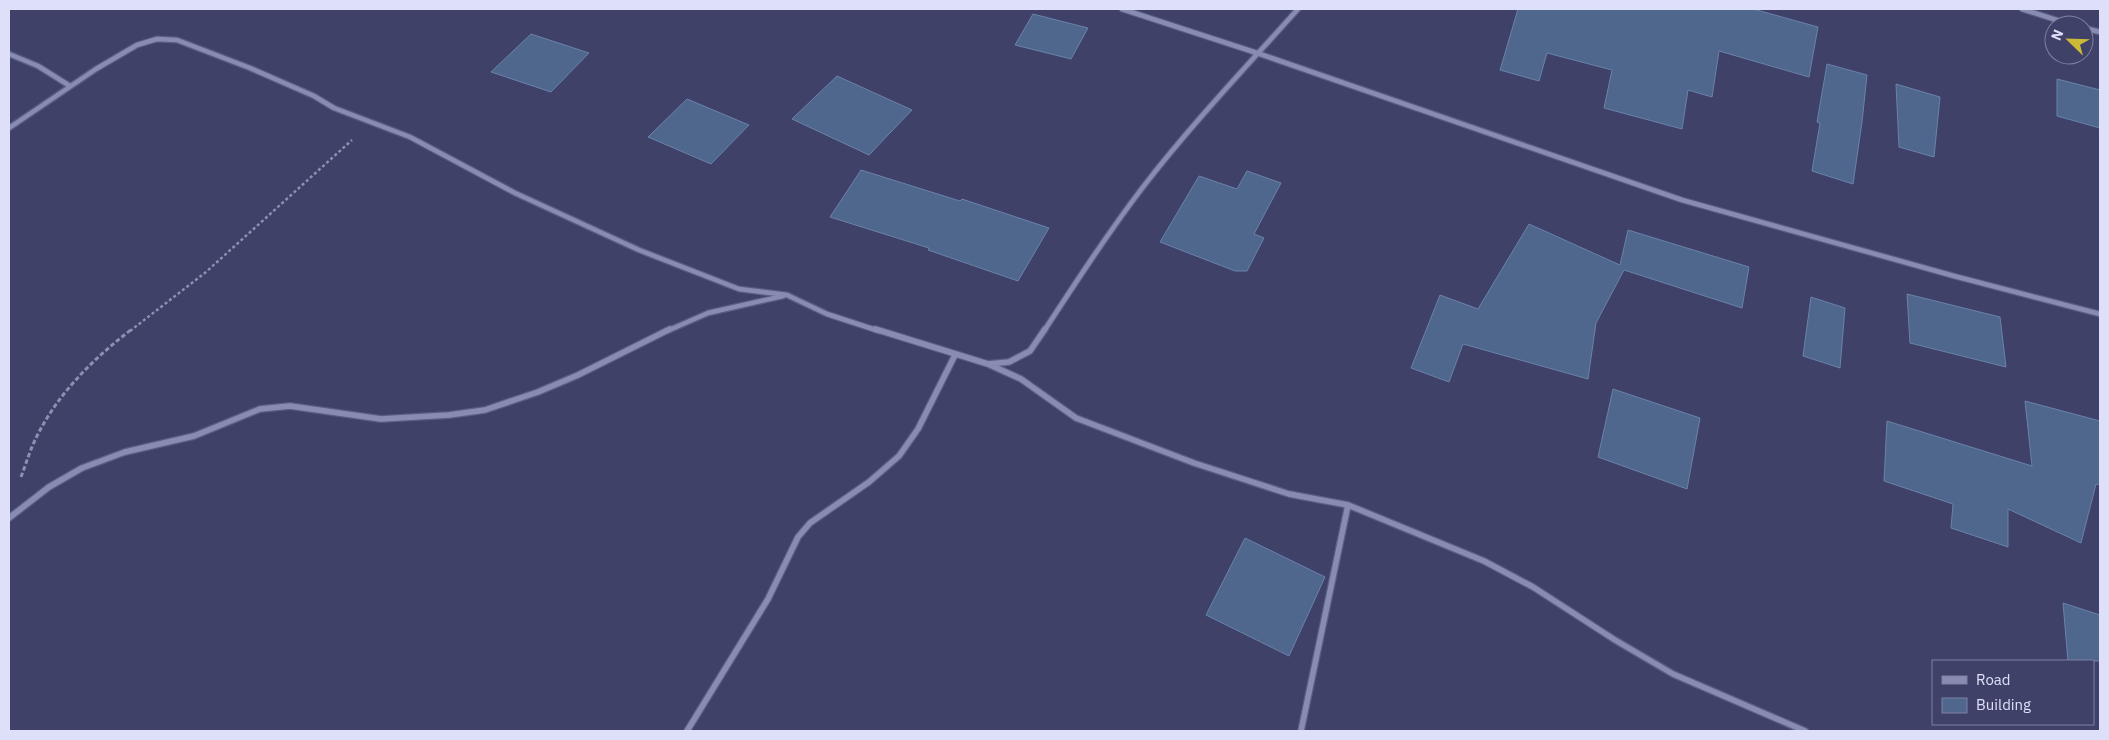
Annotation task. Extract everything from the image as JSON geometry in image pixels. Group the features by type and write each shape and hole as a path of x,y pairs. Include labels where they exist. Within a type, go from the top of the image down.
{"street":[{"path":"1122,9 1257,53 1682,200 1954,276 2100,314"},
{"path":"988,364 1009,362 1030,352 1103,242 1144,186 1257,53 1298,9"},
{"path":"2022,9 2044,16"},
{"path":"9,128 70,86 137,45 157,39 170,39 197,46 314,96 334,108 410,137 515,193 639,250 739,289 787,295 827,314 988,364 1021,379 1076,418 1194,464 1290,494 1348,505 1484,561 1533,587 1615,640 1673,674 1805,731"},
{"path":"9,54 38,66 70,86"},
{"path":"9,518 49,487 97,462 125,452 194,436 260,409 290,406 381,419 449,415 485,410 538,392 708,313 787,295"},
{"path":"687,731 768,599 798,537 810,523 869,482 899,456 918,429 955,355"},
{"path":"1301,731 1348,505"}],"path":[{"path":"16,512 16,490 36,438 72,382 104,351 206,272 355,137 375,123"}],"building":[{"path":"1518,9 1753,9 1818,27 1809,77 1719,51 1712,97 1688,90 1682,129 1604,108 1612,70 1547,53 1539,81 1500,70"},
{"path":"1033,14 1088,28 1071,59 1015,45"},
{"path":"531,34 589,53 551,92 491,72"},
{"path":"1827,64 1867,75 1853,184 1812,171 1820,123 1817,122"},
{"path":"837,76 912,110 869,155 792,119"},
{"path":"2057,79 2100,90 2100,128 2057,116"},
{"path":"1896,84 1940,97 1934,157 1899,147"},
{"path":"687,99 749,125 711,164 648,137"},
{"path":"861,170 960,201 962,199 1049,228 1018,281 928,250 929,248 830,217"},
{"path":"1247,171 1281,183 1254,234 1264,238 1247,271 1235,271 1160,242 1199,176 1237,189"},
{"path":"1529,224 1620,265 1628,230 1749,267 1742,308 1624,270 1596,323 1588,379 1463,344 1449,382 1411,368 1440,295 1478,309"},
{"path":"1907,294 2000,317 2006,367 1910,343"},
{"path":"1811,297 1845,308 1840,368 1803,356"},
{"path":"1613,389 1700,418 1687,489 1598,457"},
{"path":"2025,401 2100,421 2100,485 2096,484 2081,543 2008,509 2008,547 1951,528 1953,504 1884,481 1887,421 2032,466"},
{"path":"1245,538 1325,577 1289,656 1206,615"},
{"path":"2063,603 2100,615 2100,661 2068,660"}]}
